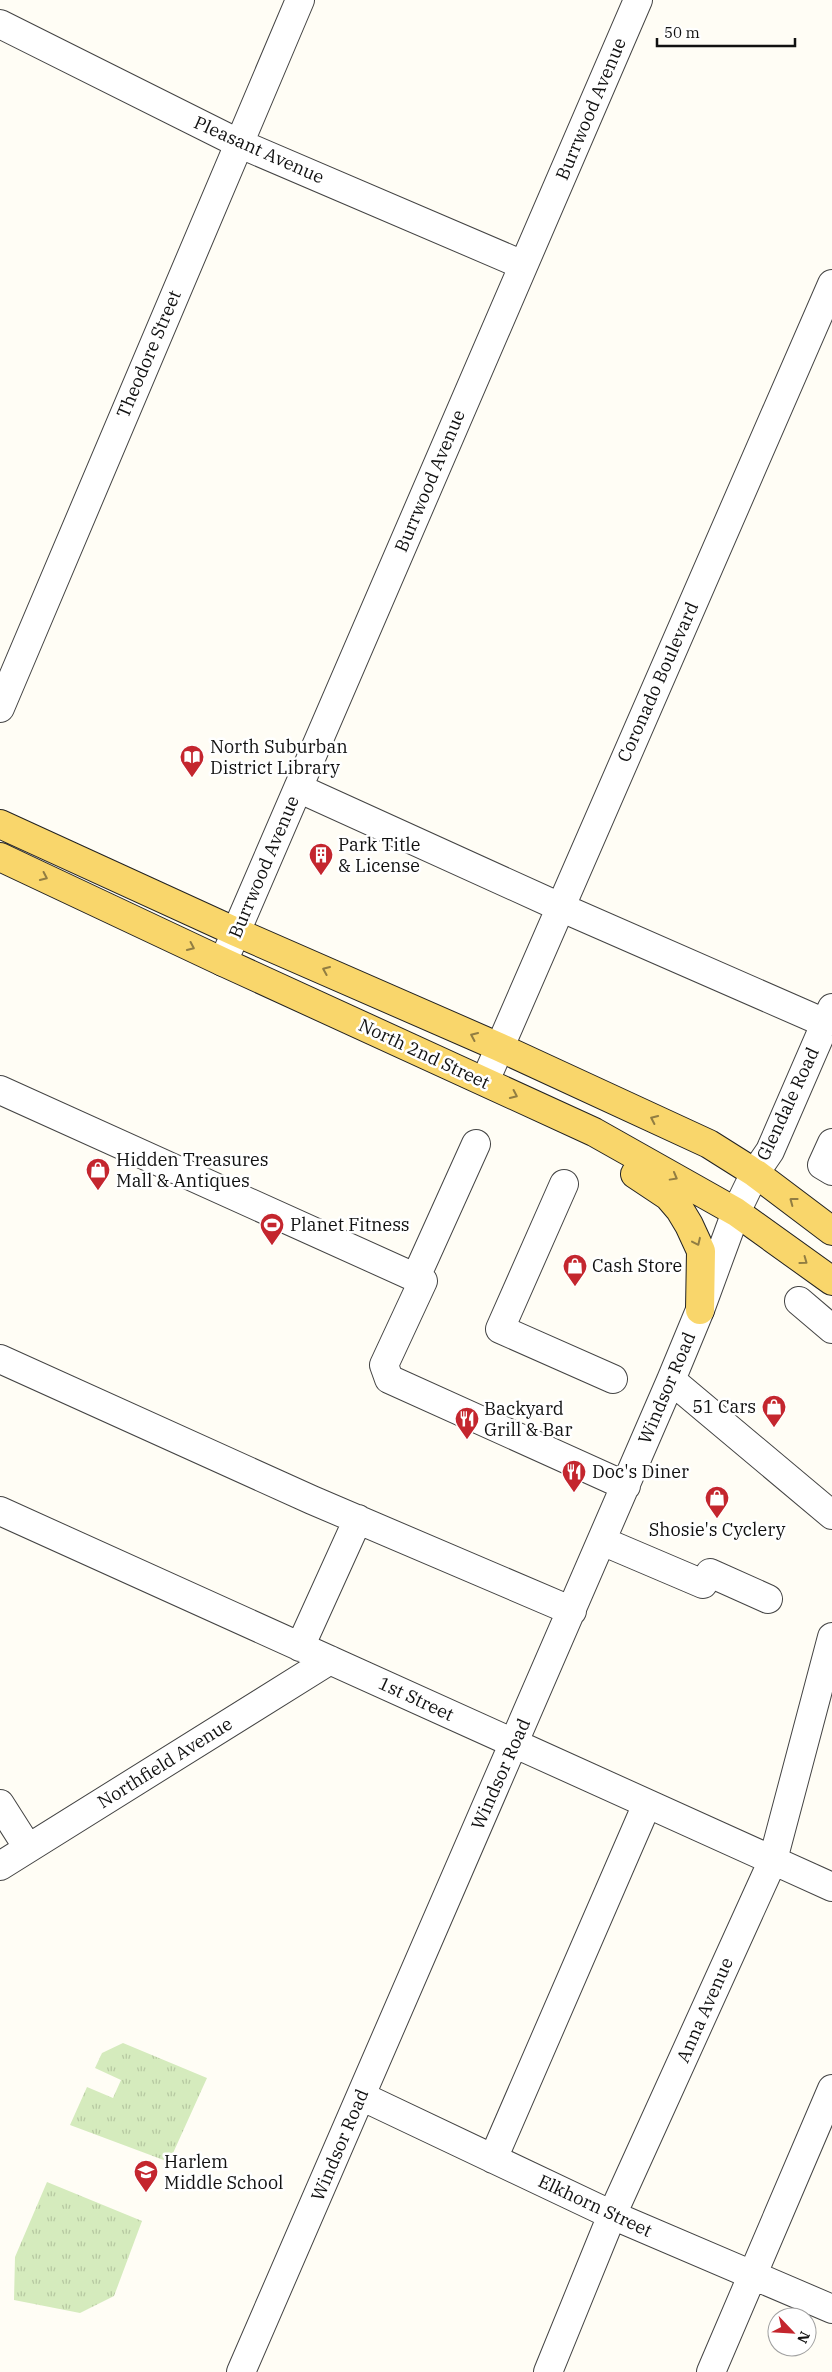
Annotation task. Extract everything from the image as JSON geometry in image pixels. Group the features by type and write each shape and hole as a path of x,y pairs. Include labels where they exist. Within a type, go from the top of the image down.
{"main road":[{"name":"North 2nd Street","path":"0,824 236,932 499,1047 709,1144 756,1173 832,1231"},
{"name":"North 2nd Street","path":"0,857 223,962 594,1132 736,1212 832,1281"},
{"path":"594,1132 623,1167 668,1196 680,1210 701,1251 700,1310"}],"street":[{"name":"Theodore Street","path":"0,708 300,0"},
{"name":"Burrwood Avenue","path":"223,962 638,0"},
{"name":"Pleasant Avenue","path":"0,24 238,143 523,265"},
{"name":"Coronado Boulevard","path":"484,1081 832,284"},
{"path":"298,788 560,907 829,1015"},
{"name":"Glendale Road","path":"756,1173 823,1053 829,1015"},
{"path":"0,1090 423,1280 384,1365 389,1379 626,1486"},
{"path":"832,1143 822,1165 832,1171"},
{"path":"416,1277 476,1144"},
{"name":"Windsor Road","path":"241,2372 672,1380 736,1212 756,1173"},
{"path":"564,1184 500,1328 613,1379"},
{"path":"799,1301 832,1329"},
{"path":"0,1360 358,1519 572,1611"},
{"path":"672,1380 832,1516"},
{"name":"1st Street","path":"0,1511 832,1886"},
{"path":"300,1647 358,1519"},
{"path":"602,1542 703,1584 710,1573 768,1599"},
{"name":"Anna Avenue","path":"548,2372 612,2215 773,1860 832,1637"},
{"name":"Northfield Avenue","path":"0,1866 330,1660"},
{"path":"0,1804 28,1848"},
{"path":"493,2158 647,1804"},
{"path":"711,2372 730,2324 754,2276 832,2089"},
{"name":"Elkhorn Street","path":"361,2096 612,2215 832,2310"}],"green space":[{"path":"123,2043 207,2078 169,2162 70,2125 87,2087 113,2098 121,2080 95,2068 102,2053"},
{"path":"47,2182 142,2221 114,2296 80,2313 14,2300 15,2257"}],"place":[{"name":"North Suburban District Library","path":"192,778"},
{"name":"Park Title & License","path":"321,876"},
{"name":"Hidden Treasures Mall & Antiques","path":"98,1191"},
{"name":"Planet Fitness","path":"272,1246"},
{"name":"Cash Store","path":"575,1287"},
{"name":"51 Cars","path":"774,1428"},
{"name":"Backyard Grill & Bar","path":"467,1440"},
{"name":"Doc's Diner","path":"574,1493"},
{"name":"Shosie's Cyclery","path":"717,1519"},
{"name":"Harlem Middle School","path":"146,2193"}]}
